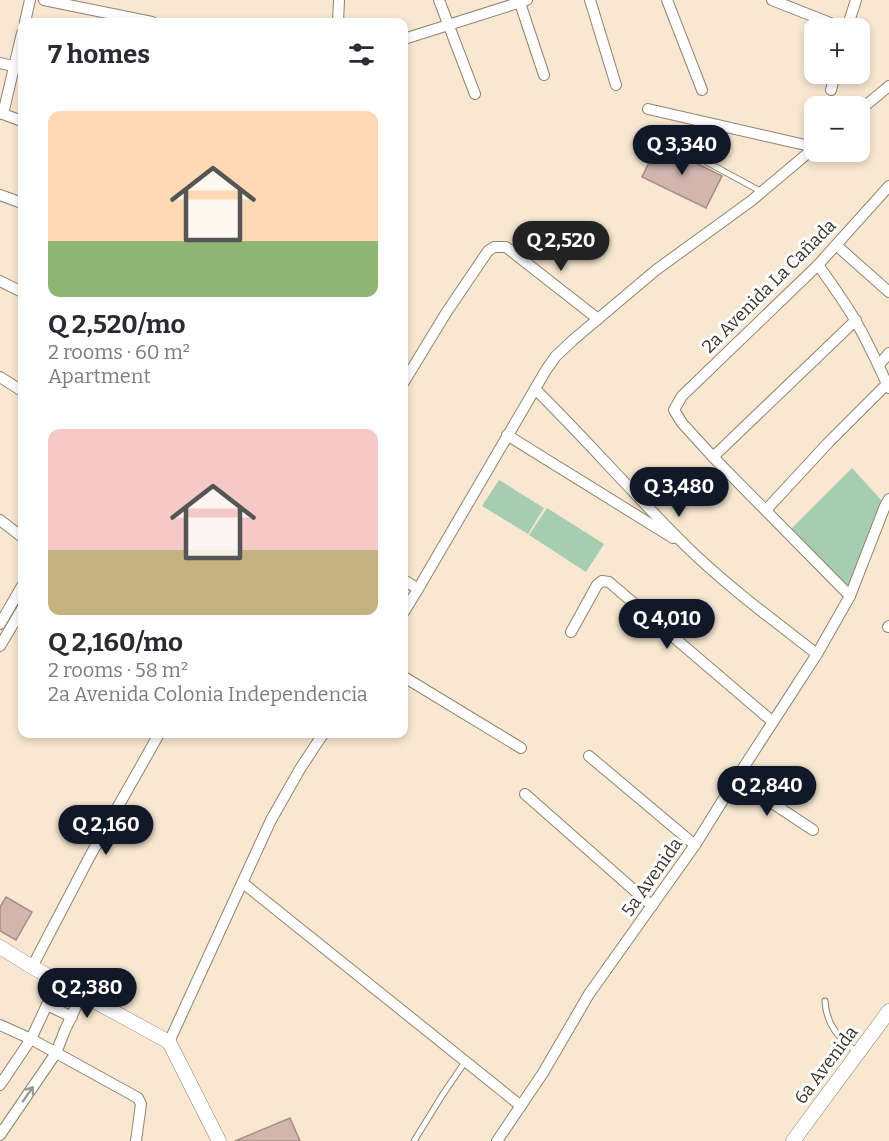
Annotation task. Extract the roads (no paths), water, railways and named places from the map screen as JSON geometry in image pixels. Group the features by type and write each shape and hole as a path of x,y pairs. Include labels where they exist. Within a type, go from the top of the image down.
{"street":[{"path":"26,18 30,0"},
{"path":"44,0 132,18"},
{"path":"338,18 339,0"},
{"path":"439,0 475,94"},
{"path":"590,0 616,85"},
{"path":"667,0 702,90"},
{"path":"772,0 819,18"},
{"path":"849,18 856,0"},
{"path":"408,38 522,1 544,75"},
{"path":"0,63 18,67"},
{"path":"18,70 2,113 18,119"},
{"path":"831,90 832,84"},
{"path":"870,102 889,86"},
{"path":"648,109 804,145"},
{"path":"408,605 507,435 556,356 656,270 762,192 804,156"},
{"name":"2a Avenida La Cañada","path":"713,457 682,423 674,410 682,396 819,265 889,186"},
{"path":"0,195 18,202"},
{"path":"880,197 889,205"},
{"path":"836,245 889,292"},
{"path":"408,365 488,251 494,247 506,247 598,319"},
{"path":"766,510 828,443 888,386 856,320 819,265"},
{"path":"0,281 18,290"},
{"path":"850,596 713,457 856,320"},
{"path":"879,365 889,353"},
{"path":"0,377 18,388"},
{"path":"535,389 686,546 714,572 817,654"},
{"path":"507,435 686,546"},
{"name":"5a Avenida","path":"497,1141 543,1073 589,994 695,845 817,654 850,596 889,499"},
{"path":"0,520 18,534"},
{"path":"571,632 597,585 602,580 609,582 773,722"},
{"path":"408,583 418,589"},
{"path":"0,624 18,593"},
{"path":"0,646 18,616"},
{"path":"408,679 521,748"},
{"path":"32,967 90,856 157,738"},
{"path":"169,1042 271,820 320,738"},
{"path":"589,756 695,845"},
{"path":"736,779 813,830"},
{"path":"525,794 652,906"},
{"path":"243,883 521,1106"},
{"path":"0,947 169,1042 219,1141"},
{"path":"0,1085 31,1039 58,981"},
{"path":"0,1135 56,1053 82,994"},
{"path":"47,1005 72,1017"},
{"name":"6a Avenida","path":"793,1141 889,1011"},
{"path":"0,1025 31,1039 138,1098 141,1104 136,1141"}],"lane":[{"path":"692,154 762,192"},
{"path":"825,1001 826,1013 832,1028 858,1053"},
{"path":"414,1141 465,1062"}]}
